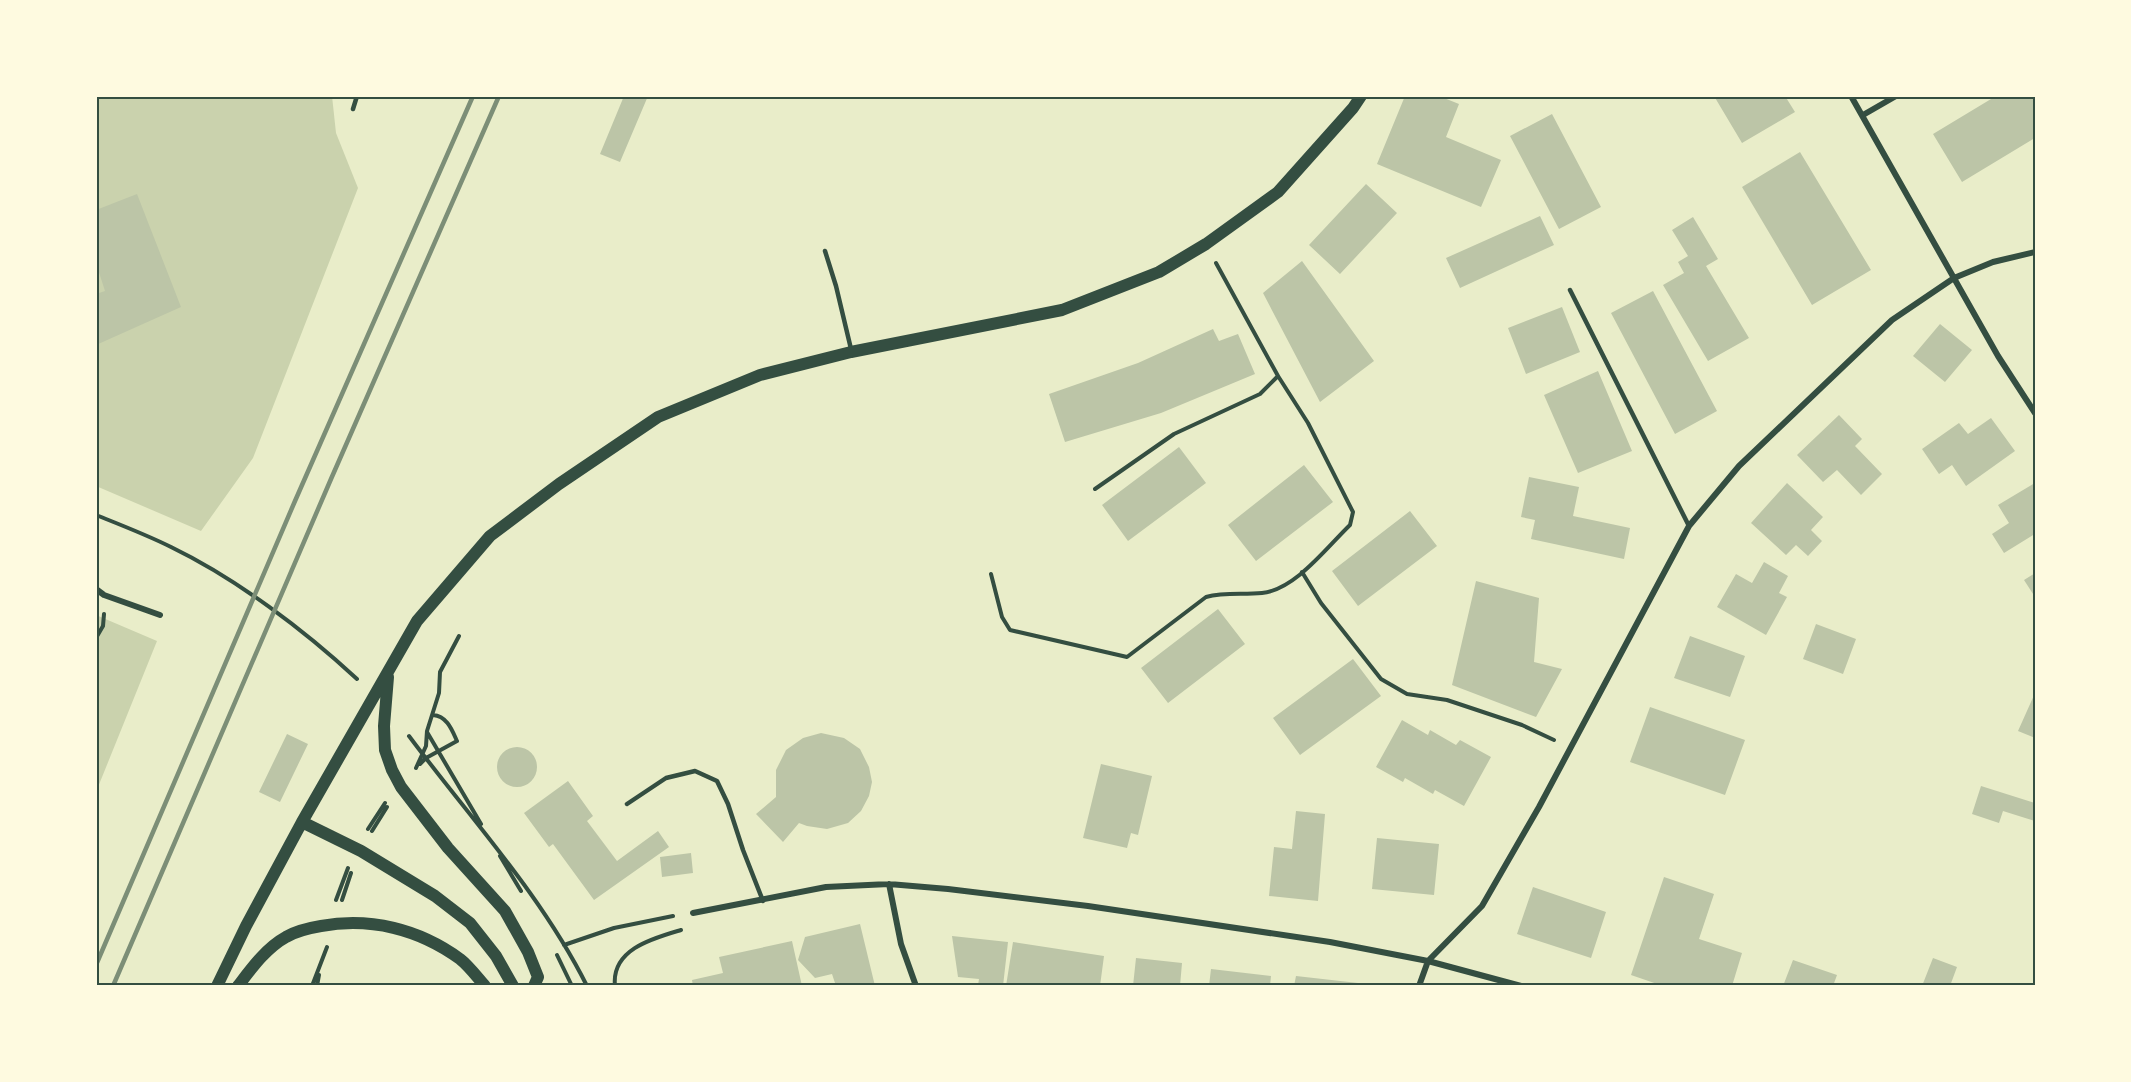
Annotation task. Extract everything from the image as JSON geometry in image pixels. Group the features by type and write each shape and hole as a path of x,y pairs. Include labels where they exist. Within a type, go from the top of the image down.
{"main road":[{"path":"217,986 246,926 302,822 417,621 490,536 559,484 658,417 760,375 851,352 1062,310 1158,272 1206,244 1278,192 1361,96"},
{"path":"388,673 384,726 385,750 392,770 401,787 448,848 505,912 528,952 538,978 534,986"},
{"path":"302,822 361,850 453,909 470,923 496,956 513,986"},
{"path":"238,986 259,960 285,937 306,929 334,924 361,923 390,926 427,939 461,960 484,986"}],"street":[{"path":"1851,96 1998,356 2035,413"},
{"path":"1863,115 1896,96"},
{"path":"1419,986 1428,961 1482,906 1539,807 1689,526 1739,466 1892,320 1954,278 1993,262 2035,252"},
{"path":"96,589 104,596 160,615"},
{"path":"889,884 901,944 916,986"},
{"path":"693,913 826,887 889,884 948,889 1088,906 1330,942 1428,961 1521,986"}],"lane":[{"path":"353,109 357,96"},
{"path":"825,251 836,286 851,352"},
{"path":"1570,290 1689,526"},
{"path":"627,804 666,778 695,771 717,781 728,804 763,901"}],"path":[{"path":"991,574 1002,617 1010,630 1127,657 1206,597 1222,593 1263,593 1284,588 1350,525 1353,512 1308,423 1278,376 1206,244"},
{"path":"1095,489 1174,434 1260,394 1278,376"},
{"path":"1302,573 1321,603 1381,679 1407,694 1447,700 1522,725 1571,748"},
{"path":"459,636 440,672 439,693 427,731 524,897"},
{"path":"426,758 457,741 450,726 439,716 433,715"},
{"path":"587,986 564,945 614,928 693,913"},
{"path":"615,986 614,977 621,962 630,951 647,940 688,928"},
{"path":"553,948 572,986"}],"green space":[{"path":"96,96 332,96 336,133 358,188 253,458 201,531 96,486"},
{"path":"96,615 157,641 96,792"}],"building":[{"path":"624,96 648,96 620,162 600,154"},
{"path":"1405,96 1439,96 1459,104 1446,137 1501,160 1481,207 1377,164"},
{"path":"1714,96 1785,96 1795,112 1742,143"},
{"path":"1996,96 2035,96 2035,138 1962,182 1933,134"},
{"path":"1552,114 1601,207 1559,229 1510,136"},
{"path":"1800,152 1871,270 1812,305 1742,187"},
{"path":"1366,184 1397,213 1340,274 1309,245"},
{"path":"137,194 181,307 96,345 96,294 105,291 96,263 96,210"},
{"path":"1540,216 1554,245 1460,288 1446,258"},
{"path":"1693,217 1718,259 1706,266 1749,338 1708,361 1663,285 1684,273 1678,262 1688,256 1672,230"},
{"path":"1302,261 1374,361 1320,402 1263,293"},
{"path":"1653,291 1717,411 1675,434 1611,313"},
{"path":"1562,307 1580,352 1526,374 1508,328"},
{"path":"1940,324 1972,350 1945,382 1913,356"},
{"path":"1213,329 1219,341 1238,334 1255,374 1161,413 1065,442 1049,394 1138,363"},
{"path":"1598,371 1632,451 1578,473 1544,395"},
{"path":"1839,415 1862,439 1855,446 1882,474 1861,495 1837,470 1823,482 1797,455"},
{"path":"1991,418 2015,451 1966,486 1952,465 1939,474 1922,449 1959,423 1968,434"},
{"path":"1179,447 1206,483 1128,541 1102,505"},
{"path":"1304,465 1333,502 1256,561 1228,525"},
{"path":"1529,477 1579,487 1573,516 1630,528 1624,559 1531,539 1535,520 1521,517"},
{"path":"1787,483 1823,517 1811,530 1822,541 1808,556 1796,545 1786,555 1751,523"},
{"path":"2035,483 2035,534 2004,553 1992,534 2009,523 1998,505"},
{"path":"1410,511 1437,546 1358,606 1332,571"},
{"path":"1764,562 1788,576 1779,593 1787,597 1766,635 1717,607 1736,574 1752,583"},
{"path":"2035,573 2035,597 2024,580"},
{"path":"1476,581 1539,598 1534,662 1562,669 1536,717 1452,685"},
{"path":"1218,609 1245,644 1168,703 1141,668"},
{"path":"1816,624 1856,639 1843,674 1803,659"},
{"path":"1690,636 1745,656 1730,697 1674,678"},
{"path":"1353,659 1381,696 1300,755 1273,718"},
{"path":"2035,693 2035,738 2018,731"},
{"path":"1650,707 1745,740 1725,795 1630,762"},
{"path":"1402,720 1428,735 1430,730 1456,745 1460,740 1491,757 1464,806 1435,790 1433,794 1405,778 1403,782 1376,767"},
{"path":"821,733 844,738 860,749 869,767 872,782 869,796 861,811 848,823 827,829 799,823 783,842 756,814 776,797 776,770 786,750 803,738"},
{"path":"287,734 308,744 280,802 259,792"},
{"path":"517,747 525,748 531,753 536,759 536,775 531,781 525,786 517,787 509,786 503,781 498,775 497,767 498,759 503,753 509,748"},
{"path":"1101,764 1152,776 1138,835 1131,833 1127,848 1083,838"},
{"path":"568,781 593,816 587,821 617,861 658,831 669,847 594,900 553,844 549,847 524,813"},
{"path":"1981,786 2035,803 2035,821 2003,811 1999,823 1972,814"},
{"path":"1296,811 1325,814 1318,901 1269,896 1274,847 1292,849"},
{"path":"1377,838 1439,844 1434,895 1372,889"},
{"path":"691,853 693,873 662,877 660,857"},
{"path":"1664,877 1714,894 1699,939 1742,953 1732,986 1663,986 1631,975"},
{"path":"1533,887 1606,912 1591,958 1517,934"},
{"path":"860,924 875,986 836,986 832,974 815,978 798,960 805,937"},
{"path":"952,936 1008,942 1003,986 978,985 979,979 958,977"},
{"path":"792,941 802,986 693,986 692,980 723,973 719,957"},
{"path":"1013,942 1104,956 1100,986 1006,986"},
{"path":"1136,958 1182,963 1180,986 1133,986"},
{"path":"1933,958 1957,967 1950,986 1922,986"},
{"path":"1793,960 1837,975 1833,986 1783,986"},
{"path":"1211,969 1271,976 1270,986 1209,986"},
{"path":"1296,976 1358,983 1358,986 1294,986"}],"railway":[{"path":"96,965 295,501 473,96"},
{"path":"113,986 499,96"}]}
